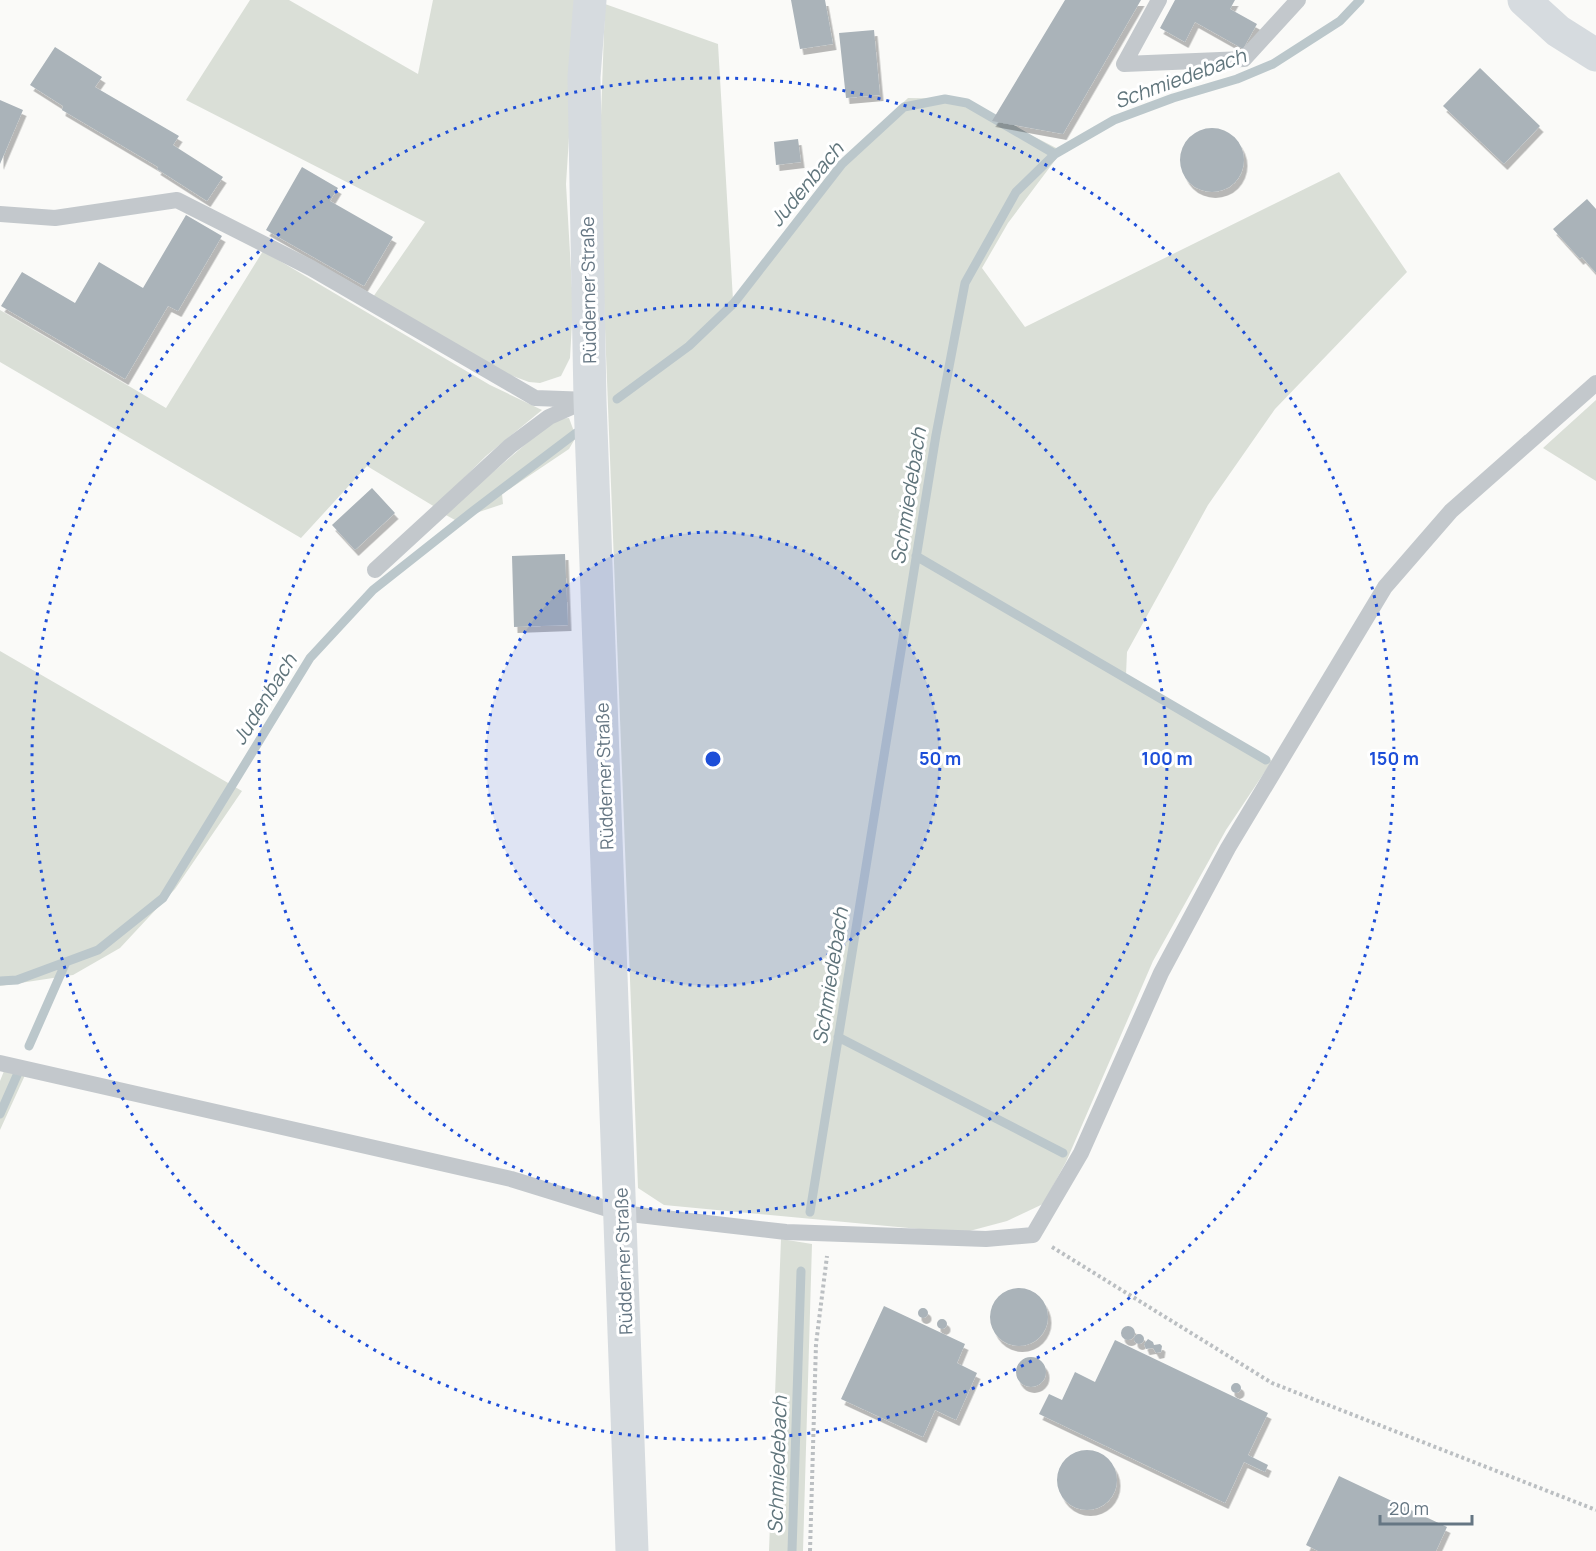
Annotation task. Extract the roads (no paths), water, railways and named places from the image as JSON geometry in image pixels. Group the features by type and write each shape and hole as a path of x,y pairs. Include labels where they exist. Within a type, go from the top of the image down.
{"street":[{"name":"Rüdderner Straße","path":"590,0 584,77 590,400 632,1551"},
{"path":"1524,0 1558,31 1596,55"}],"lane":[{"path":"1159,0 1124,64 1244,59 1298,0"},
{"path":"0,214 55,218 177,200 311,268 535,398 590,400"},
{"path":"0,1063 510,1179 621,1213 786,1232 986,1239 1033,1235 1081,1153 1161,973 1228,848 1385,587 1451,511 1596,383"},
{"path":"375,570 510,446 549,417 590,400"}],"waterway":[{"name":"Schmiedebach","path":"810,1212 936,435 965,283 1016,192 1055,154 1114,120 1173,98 1237,79 1273,64 1340,21 1360,0"},
{"name":"Judenbach","path":"617,399 689,346 734,303 842,164 904,107 945,99 967,103 1055,154"},
{"name":"Judenbach","path":"0,981 17,980 98,950 163,898 310,658 373,590 576,433"},
{"path":"916,556 1266,760"},
{"path":"29,1046 66,962"},
{"path":"838,1037 1063,1153"},
{"path":"0,1114 18,1073"},
{"name":"Schmiedebach","path":"792,1551 801,1271"}]}
